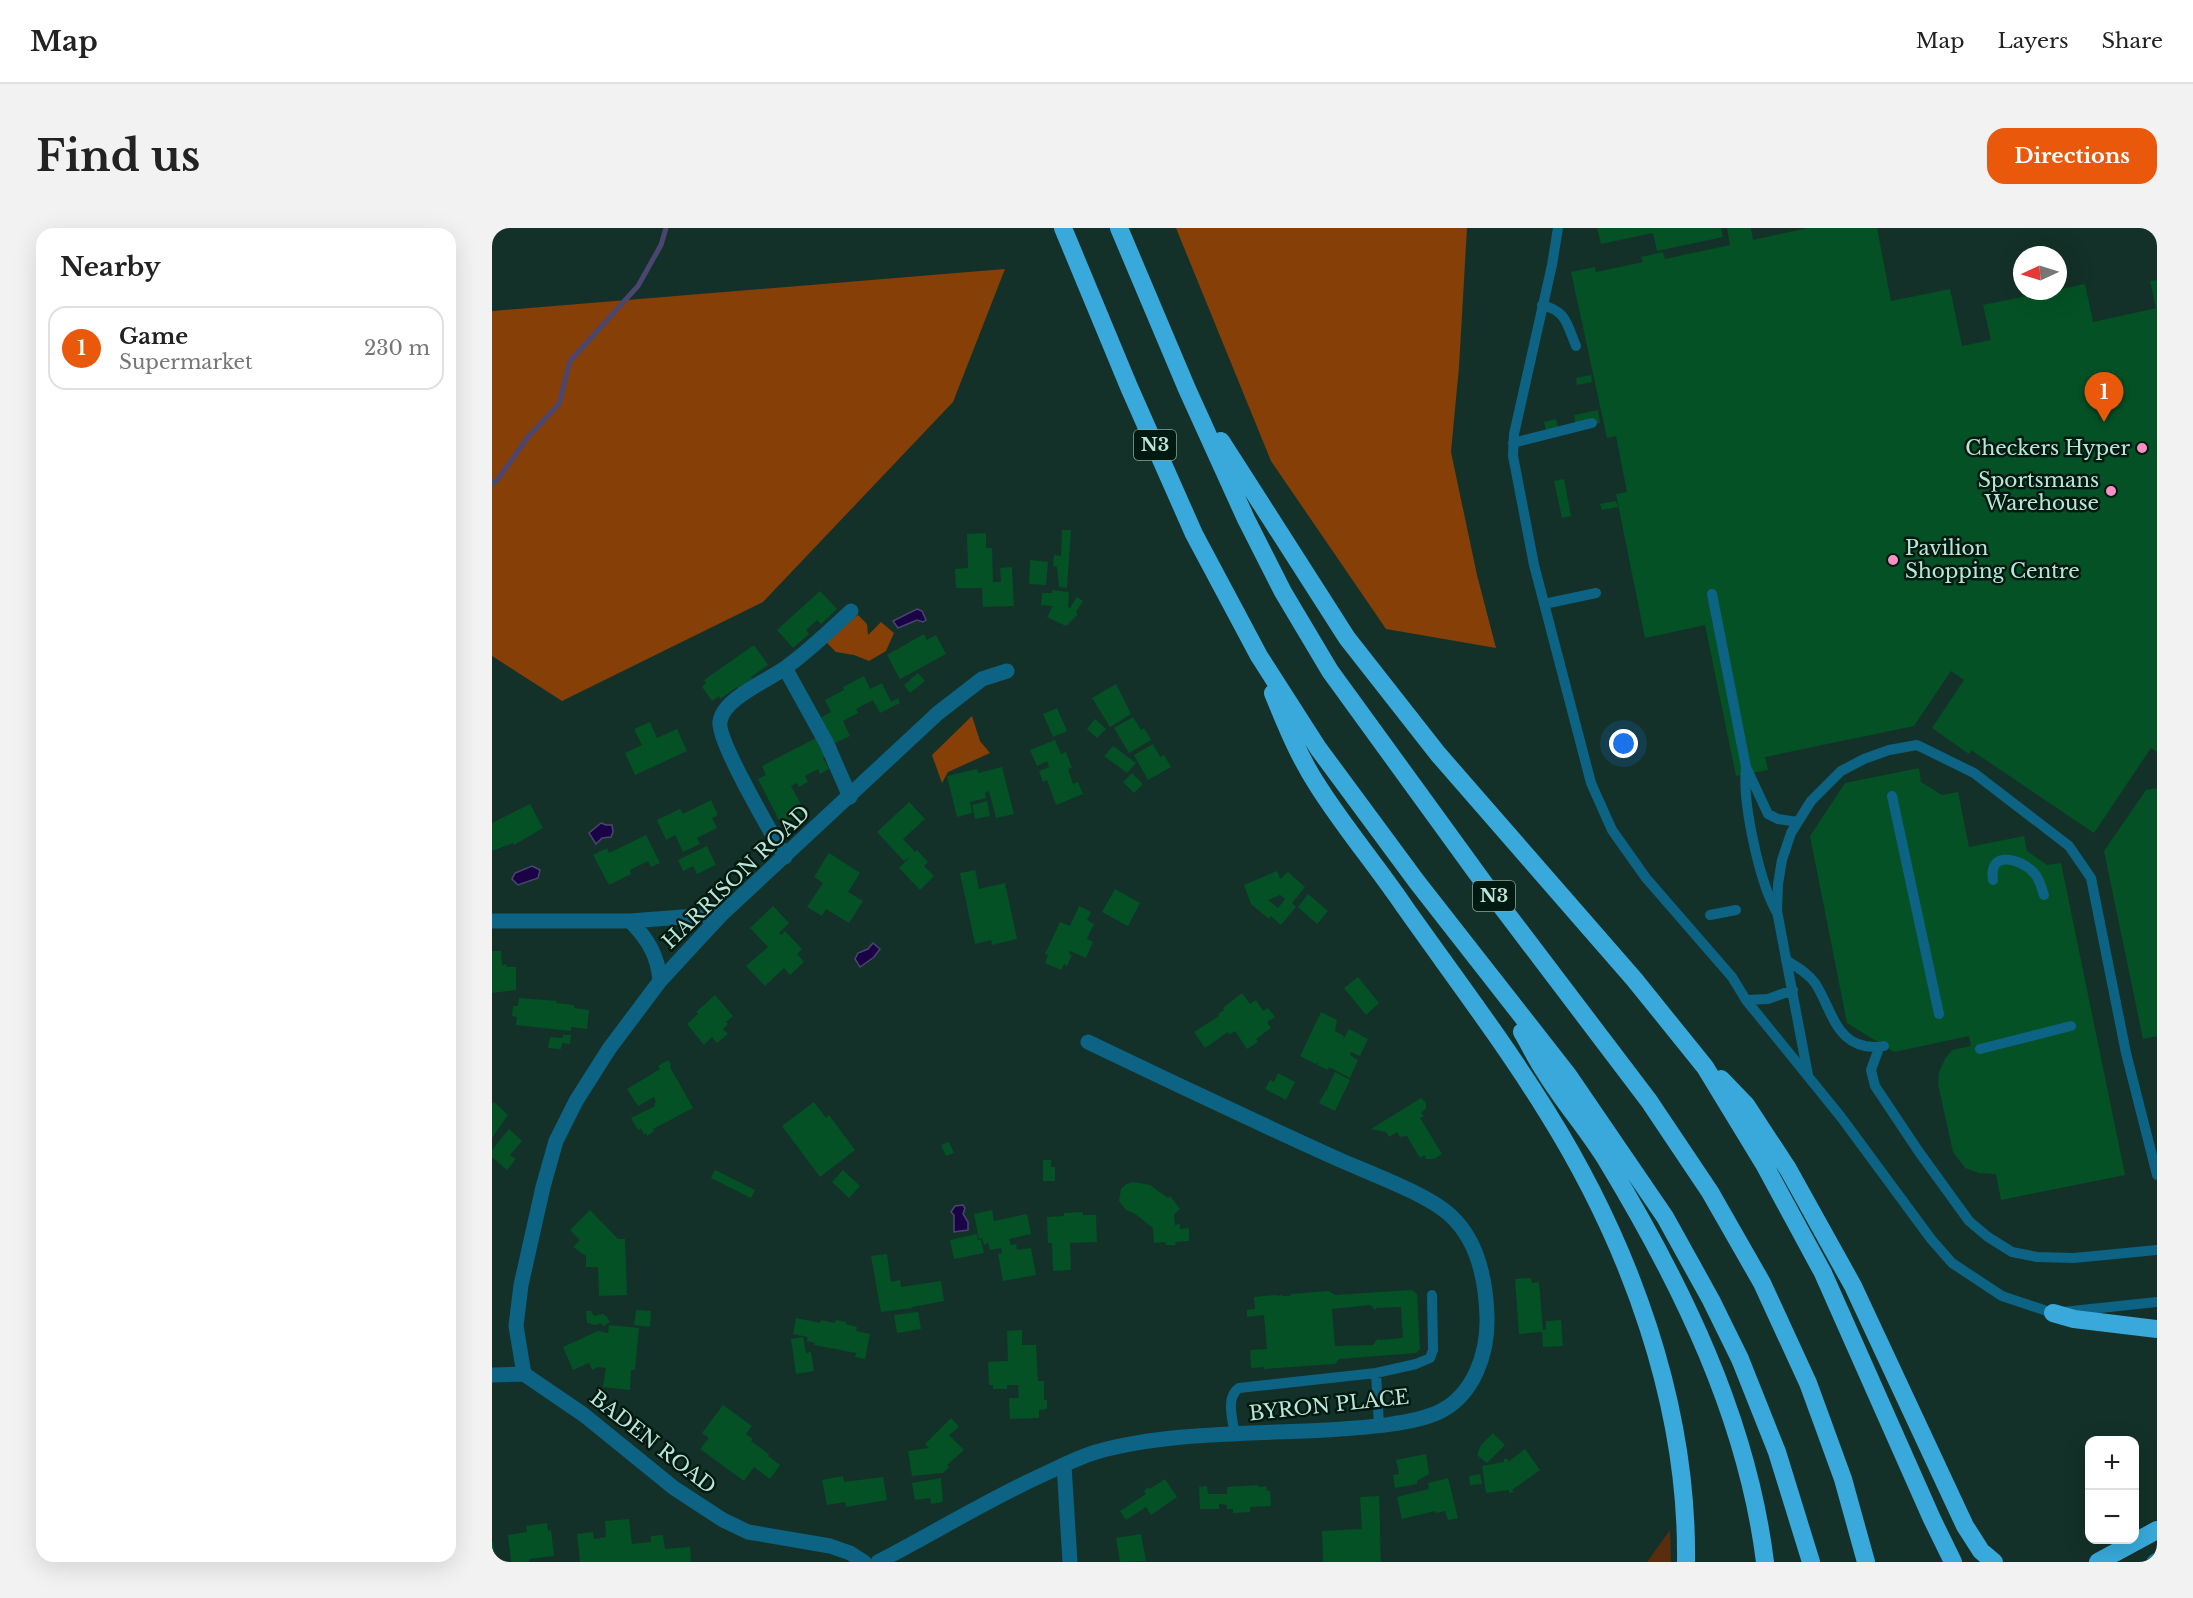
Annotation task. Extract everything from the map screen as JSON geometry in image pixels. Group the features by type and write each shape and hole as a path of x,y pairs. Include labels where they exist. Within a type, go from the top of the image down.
{"highway":[{"name":"N3","path":"1063,228 1129,387 1194,534 1258,657 1318,748 1497,986 1568,1075 1665,1217 1711,1300 1740,1359 1777,1452 1812,1562"},
{"name":"N3","path":"1119,228 1187,389 1246,519 1283,592 1330,671 1489,890 1649,1101 1710,1192 1756,1273 1808,1383 1843,1479 1866,1562"},
{"path":"1187,389 1347,638 1438,754 1634,979 1706,1067 1764,1164 1823,1273 1953,1562"},
{"path":"1258,657 1290,735 1318,786 1399,898 1547,1112 1600,1208 1630,1273 1657,1358 1677,1445 1687,1537 1686,1562"},
{"path":"1497,986 1544,1072 1606,1159 1650,1233 1700,1336 1739,1435 1765,1562"},
{"path":"1706,1067 1728,1085 1746,1105 1788,1169 1853,1286 1965,1526 1981,1551 1994,1562"},
{"path":"2053,1312 2074,1319 2157,1329"},
{"path":"1932,1519 1943,1562"},
{"path":"2098,1562 2157,1530"}],"street":[{"path":"785,857 730,753 719,725 720,718 738,698 785,668 851,610"},
{"path":"785,668 827,744 850,797"},
{"name":"HARRISON ROAD","path":"524,1374 516,1326 521,1285 543,1187 556,1141 576,1101 609,1049 660,981 722,914 938,713 982,679 1007,671"},
{"path":"492,921 630,921 722,914"},
{"path":"630,921 643,934 652,949 659,968 660,981"},
{"name":"BYRON PLACE","path":"878,1562 1016,1487 1093,1453 1128,1444 1409,1421 1441,1411 1459,1396 1476,1375 1486,1344 1487,1319 1484,1284 1475,1252 1466,1234 1451,1216 1421,1197 1235,1113 1088,1042"},
{"path":"492,1375 524,1374"},
{"name":"BADEN ROAD","path":"524,1374 584,1415 674,1488 723,1520 748,1532 830,1546 850,1553 864,1562"},
{"path":"1064,1465 1070,1562"}],"lane":[{"path":"1558,228 1552,265 1514,434 1513,456 1544,604 1591,783 1612,830 1646,878 1732,977 1746,1000 1808,1075 1872,1157 1925,1231 1952,1263 2002,1296 2053,1312 2157,1302"},
{"path":"1542,305 1554,308 1561,314 1576,346"},
{"path":"1514,442 1592,423"},
{"path":"1544,604 1596,593"},
{"path":"1712,594 1746,767 1745,791 1758,860 1765,888 1777,911"},
{"path":"1808,1075 1777,911 1778,884 1786,846 1797,822 1811,801 1841,771 1863,759 1889,750 1917,745 1974,773 2069,846 2091,878 2126,1053 2155,1147 2157,1175"},
{"path":"1746,767 1768,814 1778,819 1797,822"},
{"path":"1892,796 1939,1014"},
{"path":"1993,880 1992,873 1997,863 2001,860 2015,860 2035,873 2044,895"},
{"path":"1710,915 1736,910"},
{"path":"1786,960 1810,976 1817,985 1833,1020 1844,1034 1862,1045 1881,1047 1871,1070 1875,1086 1969,1221 1988,1238 2012,1252 2037,1257 2074,1258 2157,1250"},
{"path":"1746,1000 1767,999 1793,990"},
{"path":"1980,1049 2071,1026"},
{"path":"1235,1435 1231,1399 1234,1391 1239,1388 1376,1373 1416,1364 1430,1358 1433,1350 1432,1295"},
{"path":"1376,1373 1379,1425"}],"shaded area":[{"path":"1176,228 1467,228 1459,367 1451,452 1477,575 1496,648 1386,629 1271,461"},
{"path":"1005,269 953,402 763,602 562,701 492,656 492,311"},
{"path":"917,609 922,611 926,620 923,622 917,620 898,628 893,621"},
{"path":"858,615 867,624 868,635 881,622 894,633 886,651 869,661 854,655 836,652 825,641"},
{"path":"972,716 980,741 990,753 948,772 942,783 932,755"},
{"path":"601,823 612,825 613,832 611,837 602,838 596,844 589,833"},
{"path":"532,866 540,870 538,878 518,885 512,879 515,873"},
{"path":"873,943 880,949 874,957 860,967 855,959 858,953 868,949"},
{"path":"963,1205 968,1230 954,1232 954,1215 951,1212 955,1206"},
{"path":"1670,1530 1671,1562 1647,1562"}],"building":[{"path":"1597,228 1721,228 1723,237 1657,251 1653,233 1601,244"},
{"name":"Pavilion Shopping Centre","path":"1727,228 1751,228 1753,240 1807,228 1877,228 1891,301 1950,289 1962,346 1991,340 1983,305 2013,299 2067,300 2067,288 2085,284 2093,322 2157,308 2157,752 2151,748 2094,833 1971,750 1969,754 1932,728 1964,680 1951,671 1914,726 1765,757 1768,770 1736,776 1705,625 1645,638 1616,494 1627,492 1616,436 1607,438 1571,272 1595,267 1596,272 1643,262 1641,257 1663,252 1665,259 1730,245"},
{"path":"2157,280 2157,308 2156,308 2150,281"},
{"path":"1591,375 1592,382 1577,385 1576,378"},
{"path":"1598,410 1600,423 1576,428 1574,415"},
{"path":"1556,419 1558,428 1546,430 1544,422"},
{"path":"1564,479 1571,516 1562,518 1554,481"},
{"path":"1616,501 1618,507 1602,510 1600,504"},
{"path":"1062,530 1071,530 1067,588 1059,587 1057,567 1053,566 1054,555 1061,556"},
{"path":"986,533 986,548 992,548 993,582 1001,582 1000,568 1012,567 1014,606 983,607 982,588 956,588 955,569 968,568 967,534"},
{"path":"1030,560 1048,562 1046,585 1029,584"},
{"path":"1052,590 1069,592 1068,607 1070,608 1077,597 1083,601 1076,612 1078,614 1066,626 1047,617 1053,606 1041,605 1042,593 1052,593"},
{"path":"820,591 837,609 821,624 817,620 806,630 809,634 793,648 777,630"},
{"path":"924,634 927,640 936,635 946,654 900,679 887,655"},
{"path":"754,645 768,665 751,677 753,680 739,690 737,687 720,699 719,696 712,701 702,687 706,683 704,680"},
{"path":"918,673 925,681 910,693 904,685"},
{"path":"864,676 870,689 882,683 891,702 898,698 900,703 880,713 873,700 856,709 858,713 843,721 850,736 833,744 820,718 831,712 825,700"},
{"path":"1116,684 1131,714 1110,727 1092,698"},
{"path":"1057,708 1067,731 1053,737 1043,714"},
{"path":"1133,717 1141,730 1144,728 1151,740 1129,753 1114,728"},
{"path":"1095,719 1106,729 1097,738 1087,729"},
{"path":"650,722 657,738 677,729 687,751 635,775 625,753 642,745 634,729"},
{"path":"818,737 828,755 823,758 829,769 820,774 818,769 805,776 808,782 799,787 797,783 791,786 805,812 781,824 758,779 766,775 762,766"},
{"path":"1055,740 1061,754 1066,752 1072,768 1068,769 1073,784 1078,782 1083,794 1056,805 1047,780 1043,782 1039,771 1049,767 1047,761 1037,766 1030,750"},
{"path":"1153,744 1160,757 1164,755 1171,767 1148,780 1134,755"},
{"path":"1113,746 1136,763 1127,773 1104,756"},
{"path":"1002,767 1014,814 996,818 989,791 985,793 986,798 970,802 972,813 957,817 947,776 977,769 978,773"},
{"path":"1919,768 1921,782 1942,795 1958,792 1969,847 2024,836 2027,851 2047,865 2061,863 2125,1175 2001,1200 1996,1174 1979,1173 1965,1168 1953,1152 1938,1084 1939,1072 1945,1059 1952,1050 1971,1046 1969,1036 1894,1052 1847,1023 1810,836 1845,783"},
{"path":"1132,773 1143,784 1134,793 1123,782"},
{"path":"2157,788 2157,1036 2143,1039 2104,851 2146,790"},
{"path":"711,800 718,815 712,818 717,828 697,838 700,844 683,852 675,835 666,840 657,820 680,809 683,814"},
{"path":"987,801 990,816 975,819 972,805"},
{"path":"909,802 925,819 903,839 928,862 924,866 934,876 920,890 899,868 910,857 904,861 877,832"},
{"path":"530,804 543,828 514,845 513,843 492,851 492,823"},
{"path":"646,835 660,863 651,867 648,861 630,870 631,874 609,885 593,855 607,848 609,853"},
{"path":"707,846 716,865 697,874 693,866 683,871 678,860"},
{"path":"829,853 860,873 848,892 863,901 849,923 826,909 822,916 807,907 823,883 814,877"},
{"path":"975,870 979,889 1005,883 1017,939 992,945 991,940 975,944 960,873"},
{"path":"1277,871 1280,879 1288,872 1305,887 1292,903 1296,907 1281,925 1271,916 1269,919 1251,904 1244,885","holes":["1280,895 1285,899 1278,908 1268,900"]},
{"path":"1115,889 1140,903 1128,926 1102,912"},
{"path":"1308,894 1328,911 1317,924 1298,907"},
{"path":"773,906 789,923 779,933 781,935 785,931 802,949 797,954 804,962 790,975 784,968 765,986 746,966 768,947 750,928"},
{"path":"1079,906 1091,912 1087,920 1094,924 1087,939 1093,942 1086,958 1070,951 1069,954 1072,955 1067,966 1064,964 1061,970 1045,963 1048,955 1045,954 1060,922 1070,926"},
{"path":"492,951 501,951 502,965 516,967 516,990 492,993"},
{"path":"1358,977 1379,1003 1366,1015 1344,988"},
{"path":"1242,993 1250,1004 1256,1000 1263,1011 1268,1008 1275,1017 1267,1022 1271,1028 1256,1039 1258,1042 1247,1049 1235,1031 1229,1035 1228,1032 1205,1048 1194,1032 1219,1016 1223,1008"},
{"path":"715,995 733,1016 726,1022 728,1024 723,1029 728,1034 717,1043 712,1037 704,1045 687,1024 698,1014 696,1012"},
{"path":"519,998 557,1001 556,1003 589,1010 587,1029 571,1027 571,1031 516,1025 517,1017 512,1016 513,1006 518,1006"},
{"path":"1321,1012 1337,1020 1334,1035 1335,1031 1344,1036 1343,1040 1349,1029 1368,1039 1360,1056 1351,1052 1350,1055 1358,1060 1350,1078 1329,1067 1328,1070 1317,1065 1319,1061 1316,1064 1300,1056"},
{"path":"563,1035 571,1035 570,1044 562,1043 561,1049 548,1048 550,1037 563,1038"},
{"path":"668,1060 693,1108 653,1129 654,1131 647,1136 641,1128 638,1130 631,1118 655,1106 654,1097 638,1106 627,1089 660,1069 658,1066"},
{"path":"1335,1072 1350,1080 1335,1111 1319,1103 1326,1090 1328,1091"},
{"path":"1278,1073 1295,1082 1286,1100 1265,1089 1270,1080 1274,1082"},
{"path":"1421,1098 1426,1103 1426,1108 1421,1113 1424,1116 1420,1118 1442,1154 1434,1159 1426,1159 1425,1155 1420,1158 1407,1136 1400,1137 1397,1132 1389,1137 1386,1132 1371,1129"},
{"path":"494,1102 508,1115 492,1138 492,1104"},
{"path":"814,1102 826,1118 829,1115 855,1150 820,1177 782,1126"},
{"path":"509,1129 522,1141 510,1155 516,1159 507,1170 492,1157 492,1150"},
{"path":"949,1142 954,1153 946,1156 941,1145"},
{"path":"1043,1160 1051,1160 1051,1167 1055,1167 1055,1181 1043,1181"},
{"path":"715,1170 755,1190 751,1198 711,1178"},
{"path":"843,1170 860,1186 849,1198 832,1182"},
{"path":"1133,1182 1150,1185 1168,1198 1170,1196 1180,1209 1174,1214 1175,1225 1180,1224 1180,1229 1189,1228 1189,1241 1175,1242 1176,1245 1166,1245 1165,1242 1154,1243 1153,1228 1134,1213 1126,1210 1119,1201 1121,1189"},
{"path":"590,1210 618,1239 625,1239 627,1295 599,1296 598,1267 586,1267 586,1256 573,1247 580,1240 570,1230"},
{"path":"992,1210 994,1221 1027,1214 1031,1234 1009,1239 1011,1245 1016,1244 1017,1250 1031,1248 1036,1275 1003,1281 998,1254 1002,1253 1001,1248 990,1250 988,1243 984,1245 982,1238 979,1239 974,1214"},
{"path":"1083,1212 1083,1215 1096,1215 1097,1242 1070,1243 1071,1270 1053,1271 1052,1243 1048,1243 1047,1217"},
{"path":"977,1234 984,1253 954,1259 950,1240"},
{"path":"887,1254 891,1282 900,1280 901,1287 941,1281 944,1301 881,1312 871,1256"},
{"path":"1531,1278 1532,1283 1539,1282 1543,1330 1546,1329 1546,1321 1561,1320 1563,1346 1543,1347 1542,1332 1519,1334 1515,1279"},
{"path":"1412,1290 1417,1294 1420,1349 1416,1353 1339,1359 1335,1364 1251,1368 1250,1350 1267,1349 1264,1315 1247,1317 1247,1310 1255,1309 1254,1297 1282,1294 1282,1296 1291,1296 1291,1294 1329,1291 1335,1295","holes":["1370,1305 1376,1310 1376,1308 1401,1307 1403,1338 1379,1340 1378,1338 1373,1345 1335,1346 1332,1309"]},
{"path":"636,1310 651,1311 650,1327 634,1325"},
{"path":"586,1311 591,1311 594,1316 603,1314 610,1322 604,1326 600,1323 596,1325 587,1323"},
{"path":"918,1312 921,1329 897,1333 894,1315"},
{"path":"796,1318 820,1323 821,1320 835,1323 836,1320 846,1322 846,1324 857,1327 856,1331 870,1334 865,1359 855,1357 856,1353 814,1345 815,1343 807,1341 808,1337 793,1334"},
{"path":"609,1325 639,1328 635,1370 631,1370 630,1390 603,1387 606,1368 598,1367 592,1370 589,1363 573,1370 563,1347 598,1331 608,1333"},
{"path":"1022,1330 1022,1345 1036,1345 1038,1381 1044,1381 1044,1400 1047,1400 1047,1409 1039,1410 1039,1418 1010,1419 1009,1398 1019,1398 1018,1385 1007,1385 1007,1389 993,1389 993,1385 989,1385 988,1362 1008,1361 1007,1331"},
{"path":"803,1337 806,1353 811,1352 814,1371 796,1374 791,1339"},
{"path":"723,1405 752,1426 746,1434 753,1439 751,1441 780,1465 770,1479 754,1467 744,1481 700,1449 709,1438 702,1433"},
{"path":"951,1418 959,1427 949,1435 964,1450 947,1465 949,1467 943,1473 912,1476 908,1451 929,1448 925,1444"},
{"path":"1493,1433 1505,1445 1487,1463 1477,1455 1481,1445"},
{"path":"1525,1449 1540,1470 1512,1490 1514,1492 1509,1493 1509,1490 1486,1493 1482,1466 1504,1462 1504,1459 1508,1459 1508,1462"},
{"path":"1426,1454 1429,1474 1417,1481 1417,1484 1395,1488 1393,1475 1399,1474 1396,1460"},
{"path":"1480,1474 1482,1484 1470,1485 1469,1476"},
{"path":"843,1476 844,1482 883,1477 887,1500 846,1507 845,1502 827,1505 822,1480"},
{"path":"941,1478 943,1502 931,1504 930,1498 915,1500 912,1483"},
{"path":"1448,1478 1458,1518 1448,1520 1445,1511 1436,1513 1435,1511 1402,1519 1397,1497 1429,1489 1428,1483"},
{"path":"1165,1479 1177,1497 1151,1515 1146,1507 1126,1520 1120,1511 1146,1494 1144,1491 1149,1487 1150,1489"},
{"path":"1258,1485 1259,1487 1266,1486 1267,1491 1270,1491 1271,1506 1250,1507 1250,1512 1233,1513 1233,1509 1227,1509 1227,1505 1221,1504 1219,1504 1219,1509 1200,1509 1199,1487 1207,1486 1208,1494 1227,1494 1227,1487"},
{"path":"1379,1496 1381,1562 1323,1562 1322,1531 1362,1529 1360,1497"},
{"path":"629,1519 632,1544 651,1542 651,1536 663,1535 665,1549 690,1547 691,1562 580,1562 577,1534 593,1532 594,1539 606,1537 605,1521"},
{"path":"547,1523 548,1531 551,1530 554,1556 529,1559 529,1562 511,1562 508,1535 527,1532 526,1526"},
{"path":"1141,1534 1146,1561 1120,1562 1116,1538"},
{"path":"493,1542 496,1562 492,1562"}],"waterway":[{"path":"492,484 528,437 559,404 570,361 638,286 661,245 666,228"}],"place":[{"name":"Game","path":"2104,422"},
{"name":"Checkers Hyper","path":"2142,448"},
{"name":"Sportsmans Warehouse","path":"2111,491"},
{"name":"Pavilion Shopping Centre","path":"1893,560"}]}
